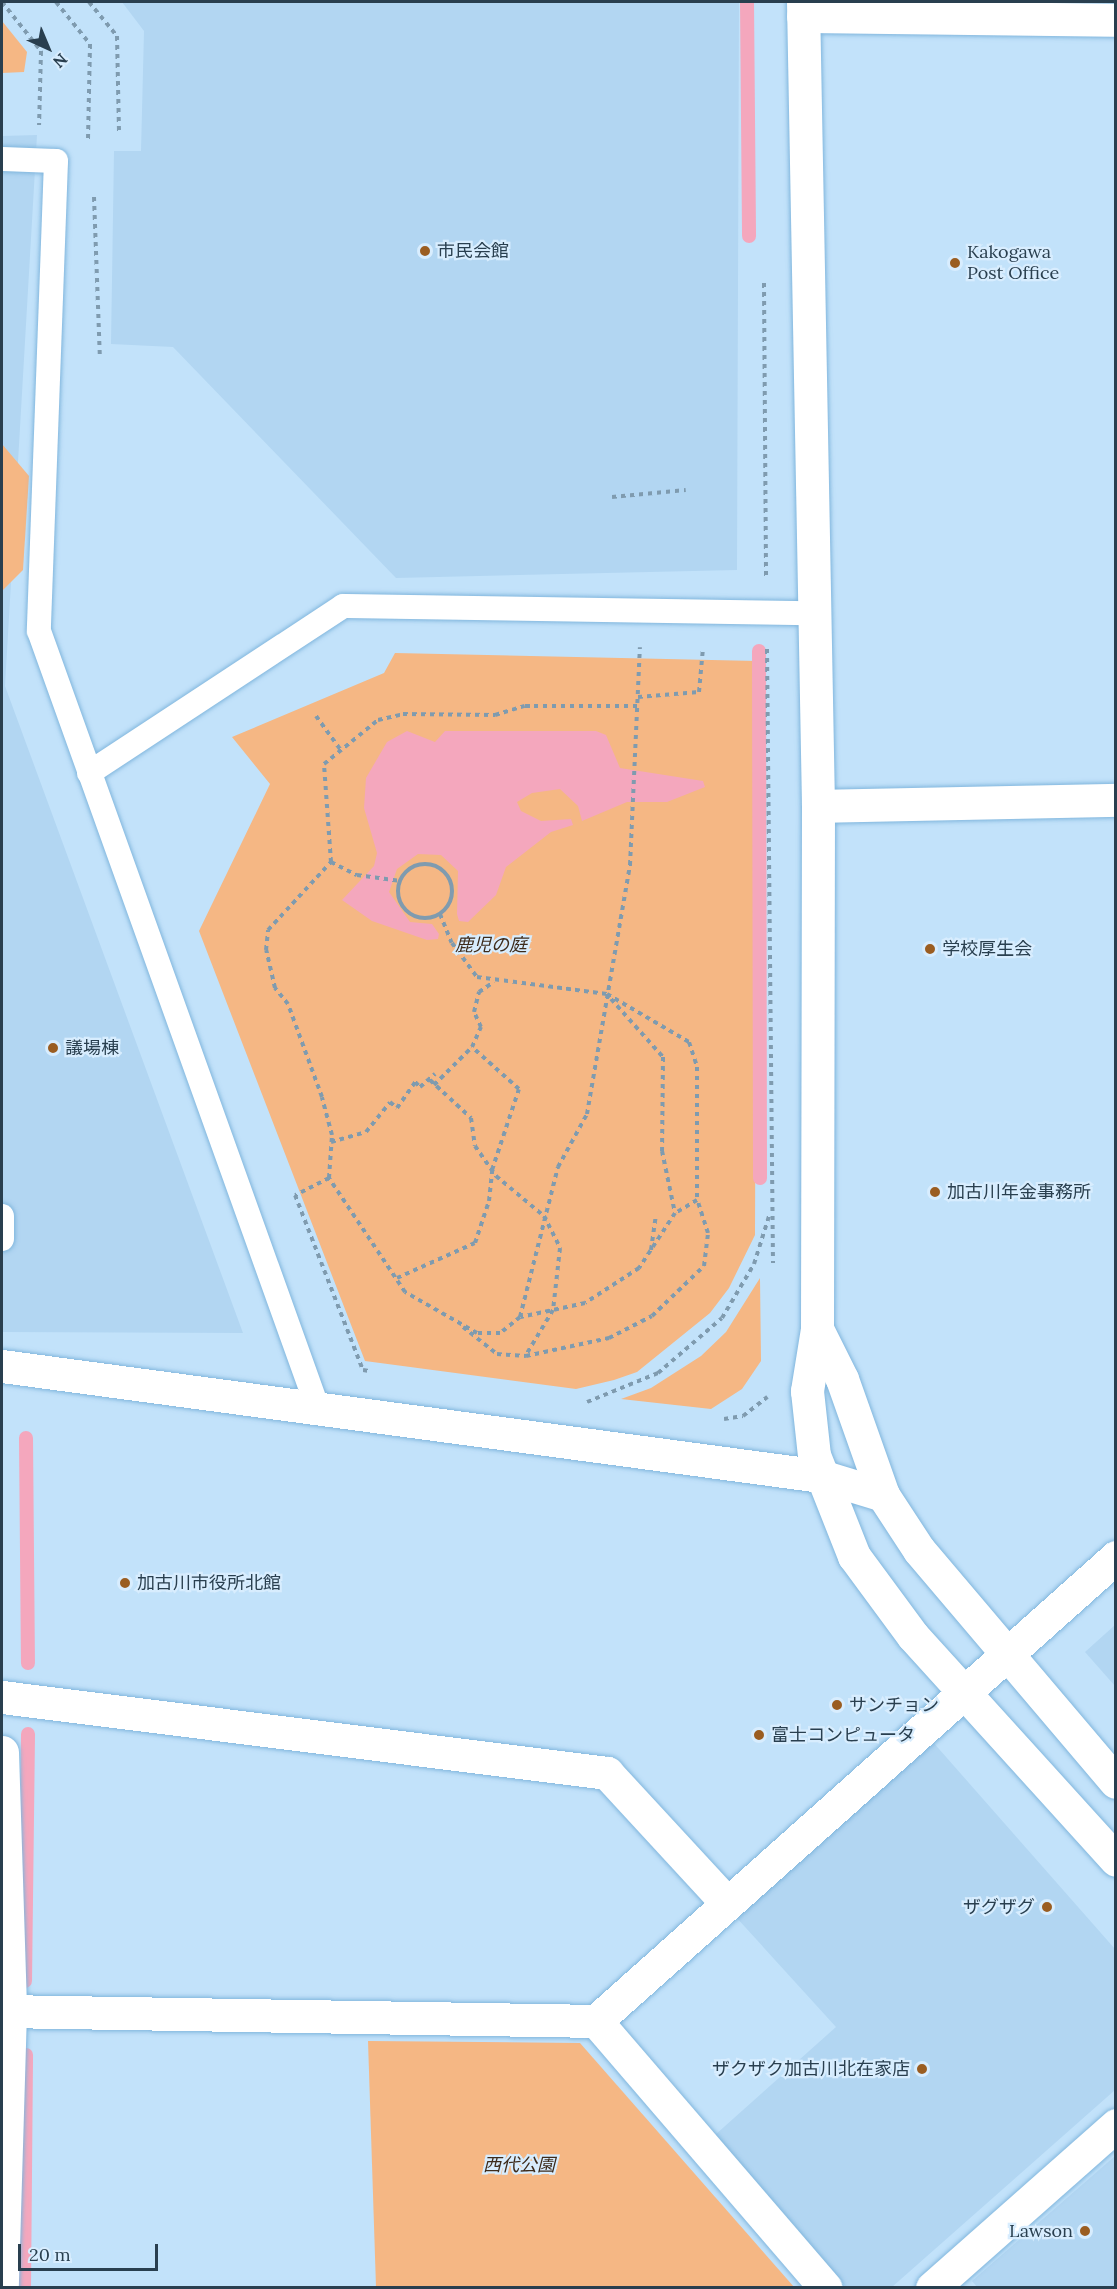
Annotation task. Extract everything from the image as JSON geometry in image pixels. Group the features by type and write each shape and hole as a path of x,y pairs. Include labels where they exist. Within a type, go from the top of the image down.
{"street":[{"path":"1116,20 803,9 818,806 817,1329 807,1391 817,1466 862,1570 961,1691 1116,1860"},
{"path":"818,806 1116,800"},
{"path":"817,1329 842,1378 848,1409 883,1495 919,1550 1003,1655 1116,1782"},
{"path":"2,1366 737,1466 817,1466 883,1495"},
{"path":"817,1466 848,1409"},
{"path":"6,2011 596,2021 961,1691 1116,1557"},
{"path":"2,1697 607,1773 727,1902"},
{"path":"2,1752 6,2011 2,2288"},
{"path":"596,2021 826,2288"},
{"path":"932,2288 1116,2125"}],"lane":[{"path":"2,159 56,161 39,631 318,1409"},
{"path":"89,773 343,606 814,613"},
{"path":"2,1216 2,1239"}],"path":[{"path":"2,2 41,51 39,126"},
{"path":"89,2 117,36 119,132"},
{"path":"766,272 766,650 773,1276"},
{"path":"612,497 686,490"},
{"path":"520,1317 558,1167 587,1114 630,865 640,646 650,646"},
{"path":"691,647 712,648"},
{"path":"638,697 699,692 701,648"},
{"path":"756,650 766,650"},
{"path":"637,706 403,714 378,720 324,764 331,862 282,910 268,930 266,950 275,988 288,1004 322,1097 331,1142 329,1178 405,1292 477,1333 500,1333 520,1317 585,1303 639,1268 675,1213 697,1200"},
{"path":"316,716 340,749"},
{"path":"429,860 452,879 450,905 432,921 414,916 398,899 401,881 403,870 429,860"},
{"path":"331,862 357,875 401,881"},
{"path":"440,914 465,964 477,977 494,982 607,994 689,1042 697,1078 697,1200 708,1233 704,1266 688,1287 652,1316 609,1338 526,1356 497,1354 459,1323"},
{"path":"434,1085 472,1047 481,1027 474,1012 479,992 494,982"},
{"path":"607,994 663,1057 662,1151 675,1213"},
{"path":"397,1278 475,1243 492,1170 519,1089 472,1047"},
{"path":"331,1142 366,1132 390,1102 397,1108 416,1083 420,1088 435,1074"},
{"path":"429,1080 471,1118 475,1146 492,1170 544,1216 560,1248 553,1310 526,1356"},
{"path":"329,1178 295,1195 363,1370 375,1371"},
{"path":"606,1405 584,1403 658,1373 722,1318 754,1264 772,1208"},
{"path":"651,1251 656,1216"},
{"path":"716,1418 743,1416 771,1392"}],"shaded area":[{"name":"市民会館","path":"122,2 739,2 737,570 396,578 173,347 111,344 114,151 141,151 144,31"},
{"path":"37,135 5,686 243,1333 2,1332 2,136"},
{"path":"407,731 435,742 445,731 596,731 606,735 620,768 703,781 705,787 667,802 627,802 582,821 578,806 560,789 532,793 517,802 521,811 541,821 571,819 573,825 551,832 506,867 496,895 468,922 459,921 457,914 458,871 441,855 418,854 397,869 389,892 410,922 432,924 439,934 438,939 427,940 372,921 342,900 374,866 377,853 364,808 366,778 387,742"},
{"path":"1115,1625 1115,1686 1085,1652"},
{"name":"ザクザク加古川北在家店","path":"932,1741 1115,1949 1115,2090 892,2287 846,2287 715,2135 836,2027 735,1916"},
{"path":"1115,2156 1115,2287 977,2287 972,2281"}],"green space":[{"path":"2,21 27,52 24,72 2,73"},
{"path":"2,444 29,476 23,570 2,591"},
{"name":"鹿児の庭","path":"395,653 757,661 755,1235 729,1288 710,1313 637,1372 614,1380 576,1389 365,1361 199,931 270,784 232,737 384,673"},
{"path":"760,1278 761,1361 742,1389 711,1409 621,1399 651,1388 701,1356 726,1332"},
{"name":"西代公園","path":"368,2041 580,2043 794,2287 376,2287"}],"waterway":[{"path":"747,2 749,236"},
{"path":"759,651 760,1178"},
{"path":"26,1438 28,1663"},
{"path":"25,1981 28,1734"},
{"path":"24,2288 26,2055"}],"place":[{"name":"市民会館","path":"425,251"},
{"name":"Kakogawa Post Office","path":"955,263"},
{"name":"学校厚生会","path":"930,949"},
{"name":"議場棟","path":"53,1048"},
{"name":"加古川年金事務所","path":"935,1192"},
{"name":"加古川市役所北館","path":"125,1583"},
{"name":"サンチョン","path":"837,1705"},
{"name":"富士コンピュータ","path":"759,1735"},
{"name":"ザグザグ","path":"1047,1907"},
{"name":"ザクザク加古川北在家店","path":"922,2069"},
{"name":"Lawson","path":"1085,2231"}]}
